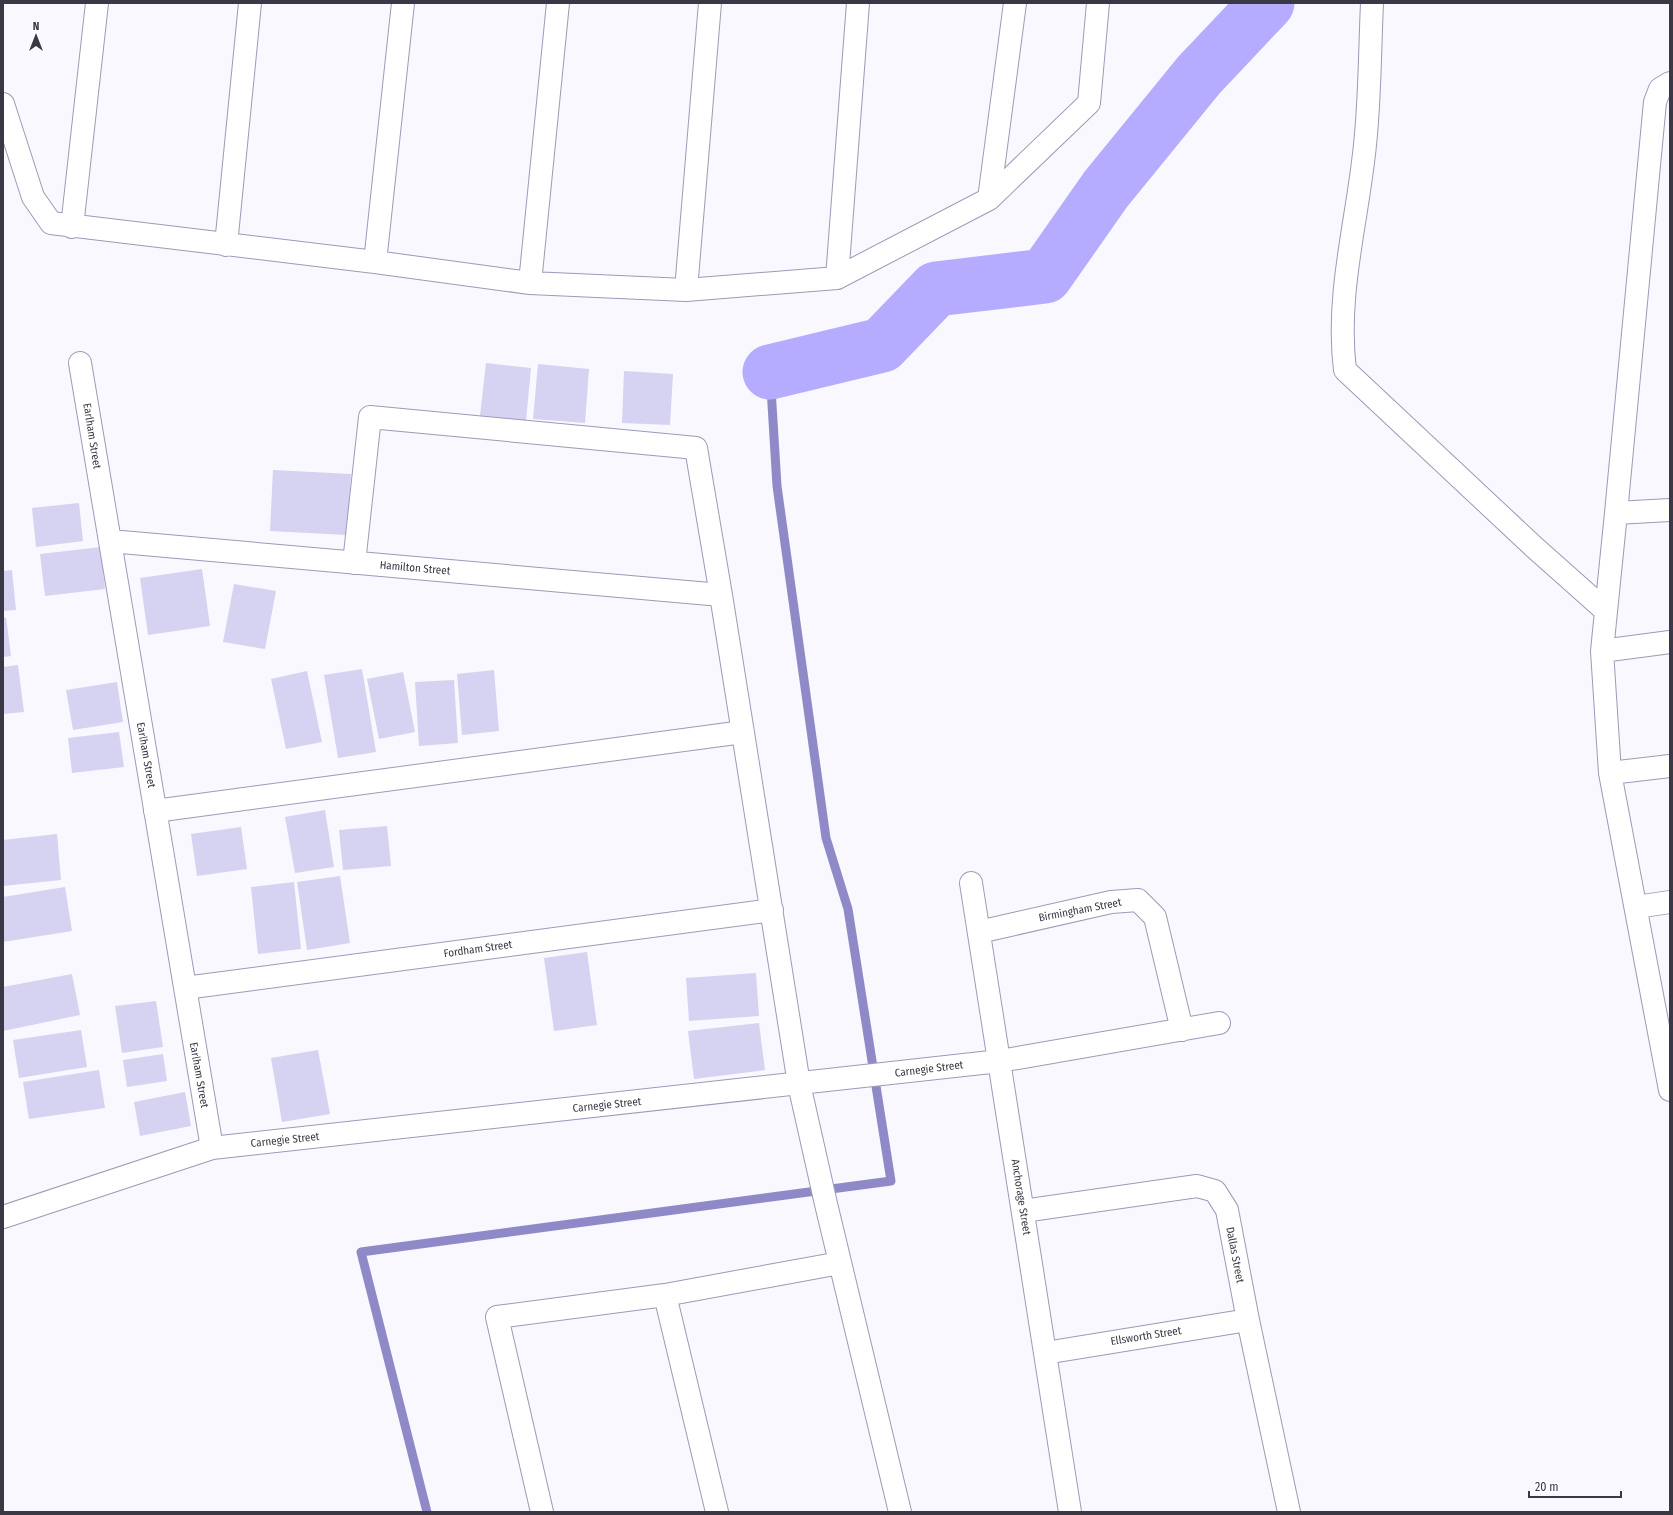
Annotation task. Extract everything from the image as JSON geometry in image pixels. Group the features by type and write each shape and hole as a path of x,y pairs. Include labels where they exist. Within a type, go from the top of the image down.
{"street":[{"path":"72,227 97,3"},
{"path":"226,245 250,3"},
{"path":"374,262 403,3"},
{"path":"530,283 558,3"},
{"path":"686,290 710,3"},
{"path":"837,278 858,3"},
{"path":"989,200 1015,3"},
{"path":"3,104 33,197 51,223 72,227 374,262 530,283 686,290 837,278 989,200 1089,103 1098,3"},
{"path":"1372,3 1366,134 1344,298 1342,344 1346,370 1534,547 1606,611"},
{"path":"1670,84 1660,89 1655,102 1602,651 1610,773 1636,907 1664,1030 1670,1090"},
{"name":"Earlham Street","path":"80,362 212,1148"},
{"path":"354,563 370,417 696,448 799,1084 826,1204 900,1512"},
{"path":"1616,513 1670,510"},
{"name":"Hamilton Street","path":"110,541 721,595"},
{"path":"1602,651 1670,642"},
{"path":"155,811 743,732"},
{"path":"1610,773 1670,766"},
{"name":"Anchorage Street","path":"971,883 1024,1211 1070,1512"},
{"name":"Birmingham Street","path":"979,932 1111,902 1138,900 1155,916 1182,1030"},
{"path":"1636,907 1670,902"},
{"name":"Fordham Street","path":"185,988 772,910"},
{"name":"Carnegie Street","path":"3,1216 212,1148 1000,1061 1219,1023"},
{"name":"Dallas Street","path":"1024,1211 1197,1186 1215,1191 1227,1210 1248,1320 1290,1512"},
{"path":"542,1512 497,1317 665,1295 840,1263"},
{"path":"665,1295 717,1512"},
{"name":"Ellsworth Street","path":"1045,1353 1248,1320"}],"building":[{"path":"486,363 531,368 526,421 480,416"},
{"path":"538,364 589,369 585,423 533,419"},
{"path":"624,371 673,374 670,425 622,423"},
{"path":"273,470 351,474 347,535 270,531"},
{"path":"79,503 83,541 36,547 32,508"},
{"path":"101,547 105,589 45,596 40,554"},
{"path":"202,569 210,626 148,635 140,578"},
{"path":"12,570 16,610 3,611 3,571"},
{"path":"234,584 276,591 265,649 223,642"},
{"path":"6,617 11,656 3,657 3,618"},
{"path":"18,665 24,712 3,714 3,667"},
{"path":"362,669 376,752 338,758 324,675"},
{"path":"494,670 499,731 462,735 457,674"},
{"path":"307,671 322,742 286,749 271,679"},
{"path":"403,672 415,732 379,739 367,679"},
{"path":"454,680 458,743 419,746 415,682"},
{"path":"117,682 123,722 73,730 66,690"},
{"path":"119,732 124,767 72,773 68,738"},
{"path":"325,810 334,867 295,873 285,817"},
{"path":"387,826 391,866 343,870 339,830"},
{"path":"241,827 247,869 197,876 191,834"},
{"path":"57,834 61,880 3,886 3,840"},
{"path":"340,876 350,943 307,950 297,882"},
{"path":"294,882 301,949 258,954 251,887"},
{"path":"65,887 72,931 3,942 3,897"},
{"path":"587,952 597,1025 554,1031 544,958"},
{"path":"756,973 759,1016 689,1021 686,978"},
{"path":"72,974 80,1015 3,1031 3,987"},
{"path":"156,1001 163,1047 122,1053 115,1006"},
{"path":"759,1023 765,1070 694,1079 688,1031"},
{"path":"81,1030 87,1067 19,1078 13,1040"},
{"path":"318,1050 330,1114 282,1122 271,1058"},
{"path":"163,1054 167,1081 127,1087 123,1060"},
{"path":"99,1070 105,1108 29,1119 23,1082"},
{"path":"185,1092 191,1126 140,1136 134,1102"}],"waterway":[{"path":"770,372 882,345 936,289 1045,276 1106,189 1199,75 1267,3"},
{"path":"427,1512 361,1252 891,1181 848,909 826,838 777,486 770,372"}]}
